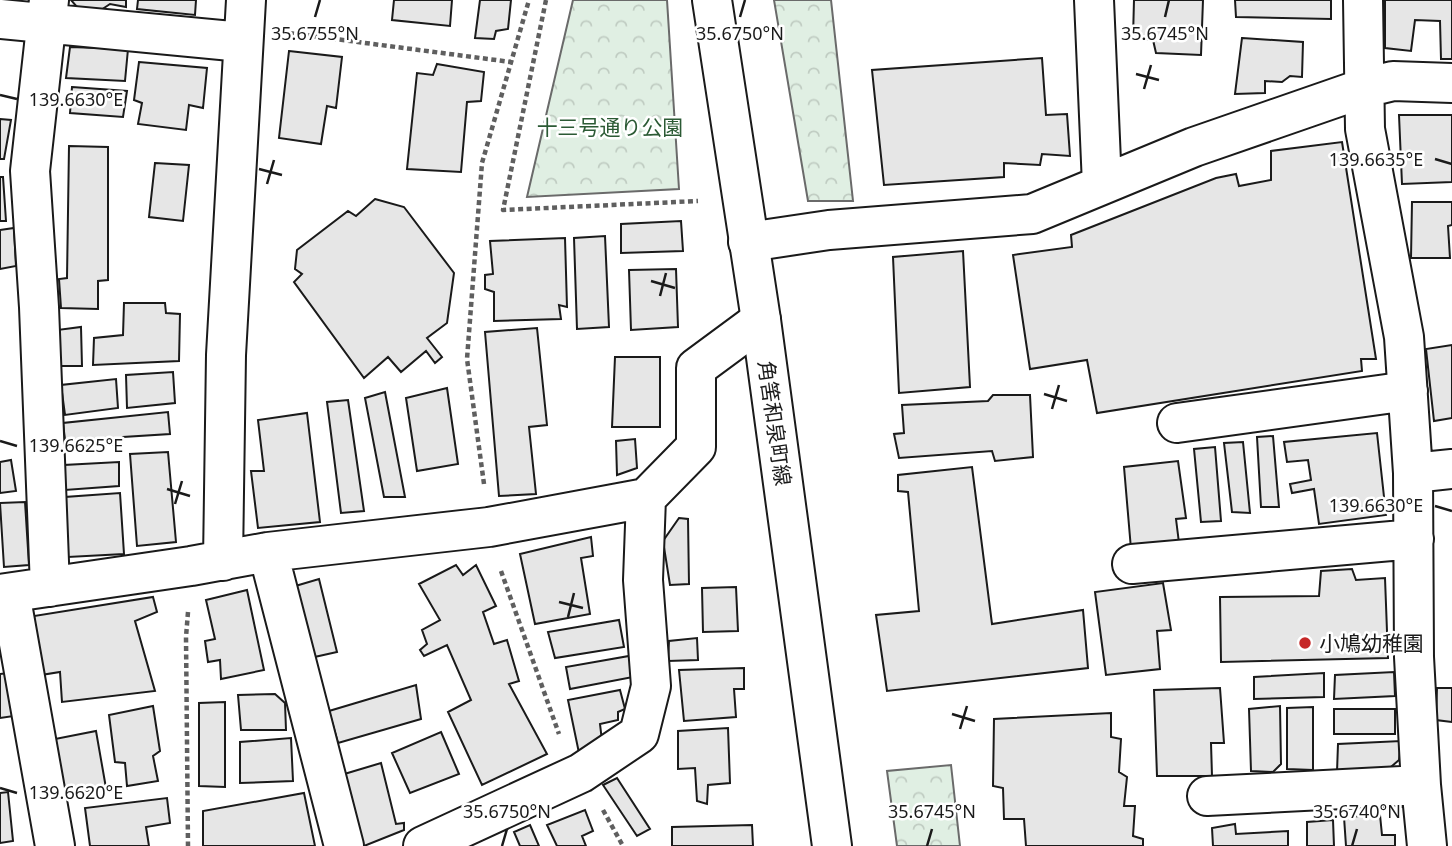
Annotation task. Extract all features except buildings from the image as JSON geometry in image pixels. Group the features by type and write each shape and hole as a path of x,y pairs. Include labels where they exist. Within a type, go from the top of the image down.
{"street":[{"name":"角筈和泉町線","path":"712,0 761,320 832,846"},
{"path":"1094,0 1102,185"},
{"path":"1363,0 1365,129 1404,337 1413,473 1414,657 1427,846"},
{"path":"48,12 30,171 39,307 50,587"},
{"path":"0,19 48,12 244,23 226,355 207,563"},
{"path":"748,242 829,230 1032,214 1194,147 1364,88 1393,81 1452,83"},
{"path":"55,846 5,593 268,552 489,527 646,498 696,447 696,368 761,320"},
{"path":"1177,423 1408,391"},
{"path":"1413,473 1452,469"},
{"path":"423,846 493,831 639,734 652,686 643,580 646,498"},
{"path":"1132,564 1414,539"},
{"path":"268,552 344,846"},
{"path":"1206,796 1421,785"}],"path":[{"path":"529,0 482,163 467,359 494,552 570,764 581,773 623,846"},
{"path":"547,0 503,210 703,201"},
{"path":"244,23 511,62"},
{"path":"188,846 186,637 207,563"}],"green space":[{"name":"十三号通り公園","path":"573,0 667,0 679,189 527,197"},
{"path":"774,0 831,0 853,201 808,201"},
{"path":"951,765 960,846 897,846 887,771"}],"place":[{"name":"小鳩幼稚園","path":"1305,643"}]}
